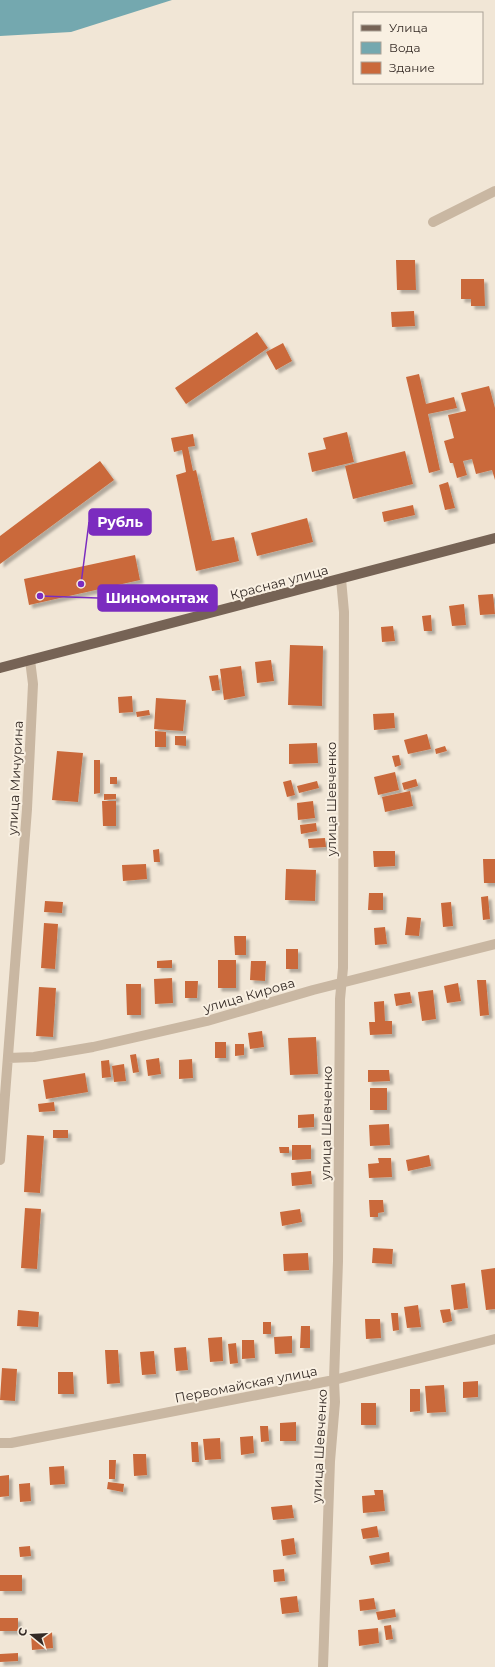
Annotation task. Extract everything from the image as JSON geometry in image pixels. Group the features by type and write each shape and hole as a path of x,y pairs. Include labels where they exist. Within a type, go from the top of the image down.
{"main road":[{"name":"Красная улица","path":"0,668 495,538"}],"street":[{"path":"433,222 495,191"},
{"name":"улица Шевченко","path":"323,1667 330,1461 335,1402 334,1380 338,1261 340,1000 343,968 344,612 341,579"},
{"name":"улица Мичурина","path":"0,1160 27,809 33,684 30,660"},
{"name":"улица Кирова","path":"8,1058 34,1057 93,1047 207,1021 313,990 495,944"},
{"name":"Первомайская улица","path":"0,1443 19,1441 334,1380 495,1339"}],"water":[{"path":"0,0 172,0 71,32 0,36"}],"building":[{"path":"396,260 415,260 416,290 397,290"},
{"path":"461,279 484,279 485,306 471,306 471,299 461,299"},
{"path":"414,311 415,326 392,327 391,312"},
{"path":"257,332 268,348 186,404 175,388"},
{"path":"283,343 292,361 276,370 266,352"},
{"path":"419,374 426,404 454,397 457,408 428,414 440,470 429,473 406,377"},
{"path":"489,386 495,408 495,480 492,470 476,474 472,459 463,461 467,475 457,478 453,463 450,463 444,441 454,438 448,415 466,411 461,393"},
{"path":"347,432 354,462 312,472 308,453 326,449 323,438"},
{"path":"193,434 195,446 188,447 193,471 196,470 212,541 234,537 239,561 196,571 176,475 186,472 182,450 174,452 171,438"},
{"path":"405,451 413,484 353,499 345,466"},
{"path":"100,461 114,480 0,564 0,536"},
{"path":"448,482 455,508 445,510 439,485"},
{"path":"413,505 415,515 384,522 382,512"},
{"path":"307,518 313,542 257,556 251,533"},
{"path":"135,555 140,580 29,605 24,579"},
{"path":"493,594 495,614 480,615 478,595"},
{"path":"464,604 466,625 452,626 449,606"},
{"path":"431,615 432,631 424,631 422,616"},
{"path":"393,626 395,641 382,642 381,627"},
{"path":"290,645 323,646 322,706 288,705"},
{"path":"271,660 274,681 257,683 255,662"},
{"path":"241,666 245,696 224,700 220,669"},
{"path":"218,675 220,690 212,691 209,676"},
{"path":"132,696 133,712 119,713 118,697"},
{"path":"156,698 186,700 183,731 154,729"},
{"path":"149,710 150,715 137,717 136,712"},
{"path":"394,713 395,728 374,730 373,714"},
{"path":"155,731 166,732 166,747 155,747"},
{"path":"427,734 431,749 408,754 404,740"},
{"path":"175,736 186,736 186,746 175,745"},
{"path":"317,743 318,763 289,764 289,744"},
{"path":"445,746 447,751 436,754 435,749"},
{"path":"57,751 83,753 78,802 52,800"},
{"path":"399,755 401,765 395,767 392,756"},
{"path":"94,760 100,760 100,793 94,794"},
{"path":"395,772 399,790 378,795 374,777"},
{"path":"110,777 117,777 117,784 110,784"},
{"path":"416,779 418,786 404,790 402,783"},
{"path":"291,780 295,795 287,797 283,782"},
{"path":"317,781 319,788 299,793 297,786"},
{"path":"410,791 413,806 385,812 382,797"},
{"path":"104,794 116,794 116,799 104,800"},
{"path":"102,801 116,801 116,826 103,826"},
{"path":"313,801 315,818 298,820 297,803"},
{"path":"316,823 317,831 301,834 300,825"},
{"path":"325,838 326,847 309,848 308,839"},
{"path":"159,849 160,862 154,862 153,850"},
{"path":"373,851 395,851 395,866 374,867"},
{"path":"483,859 495,859 495,883 484,883"},
{"path":"146,864 147,879 123,881 122,865"},
{"path":"286,869 316,870 315,901 285,900"},
{"path":"369,893 383,893 383,910 368,910"},
{"path":"488,896 490,919 483,920 481,897"},
{"path":"45,901 63,902 62,913 44,912"},
{"path":"451,902 453,926 443,927 441,903"},
{"path":"407,917 421,918 419,936 405,935"},
{"path":"44,923 58,924 55,969 41,968"},
{"path":"385,927 387,944 375,945 374,928"},
{"path":"234,936 246,936 246,955 235,955"},
{"path":"286,949 298,949 298,969 286,969"},
{"path":"172,960 172,968 157,968 157,961"},
{"path":"218,960 236,960 236,988 218,988"},
{"path":"251,961 266,961 265,981 250,980"},
{"path":"172,978 173,1003 155,1004 154,979"},
{"path":"477,980 486,980 489,1015 480,1016"},
{"path":"185,981 198,981 197,998 185,998"},
{"path":"458,983 461,1001 447,1003 444,986"},
{"path":"126,984 141,984 141,1015 127,1015"},
{"path":"39,987 56,988 53,1037 36,1036"},
{"path":"433,990 436,1019 422,1021 418,992"},
{"path":"410,992 412,1003 396,1006 394,994"},
{"path":"384,1001 385,1021 392,1021 392,1034 370,1035 369,1022 375,1022 374,1002"},
{"path":"262,1031 264,1047 250,1049 248,1033"},
{"path":"316,1037 318,1074 290,1075 288,1038"},
{"path":"215,1042 226,1042 226,1058 215,1058"},
{"path":"235,1044 244,1044 244,1055 235,1056"},
{"path":"136,1054 139,1072 133,1073 130,1055"},
{"path":"159,1058 161,1074 148,1076 146,1060"},
{"path":"192,1059 193,1078 179,1079 179,1060"},
{"path":"109,1060 111,1077 102,1078 101,1061"},
{"path":"124,1064 126,1081 114,1082 112,1066"},
{"path":"368,1070 389,1070 390,1081 368,1082"},
{"path":"85,1073 88,1092 46,1099 43,1080"},
{"path":"370,1088 387,1088 387,1110 370,1110"},
{"path":"54,1102 55,1111 39,1112 38,1104"},
{"path":"314,1114 314,1127 298,1128 298,1115"},
{"path":"389,1124 390,1145 370,1146 369,1125"},
{"path":"53,1130 68,1130 68,1138 53,1138"},
{"path":"27,1135 44,1136 40,1193 24,1192"},
{"path":"292,1145 311,1145 311,1159 292,1160"},
{"path":"279,1147 289,1147 289,1153 280,1153"},
{"path":"429,1155 431,1166 408,1171 406,1160"},
{"path":"378,1158 391,1158 392,1177 369,1178 368,1164 379,1163"},
{"path":"311,1171 312,1184 292,1186 291,1173"},
{"path":"369,1200 383,1200 384,1212 378,1213 378,1217 370,1217"},
{"path":"25,1208 41,1209 37,1269 21,1268"},
{"path":"300,1209 302,1222 282,1226 280,1212"},
{"path":"373,1248 393,1249 392,1264 372,1263"},
{"path":"308,1253 309,1270 284,1271 283,1254"},
{"path":"495,1268 495,1309 486,1310 481,1270"},
{"path":"465,1283 468,1308 454,1310 451,1285"},
{"path":"418,1305 421,1327 407,1328 404,1307"},
{"path":"450,1309 452,1321 443,1323 440,1310"},
{"path":"18,1310 39,1312 38,1327 17,1326"},
{"path":"391,1313 398,1313 399,1330 393,1331"},
{"path":"365,1319 380,1319 381,1338 366,1339"},
{"path":"263,1322 271,1322 271,1334 263,1334"},
{"path":"301,1326 310,1326 310,1348 300,1348"},
{"path":"292,1336 292,1353 275,1354 274,1337"},
{"path":"222,1337 223,1361 210,1362 208,1338"},
{"path":"242,1340 254,1340 255,1358 242,1359"},
{"path":"236,1343 238,1363 230,1364 228,1344"},
{"path":"186,1347 188,1370 176,1371 174,1348"},
{"path":"105,1350 118,1350 120,1383 107,1384"},
{"path":"154,1351 156,1374 142,1375 140,1352"},
{"path":"2,1368 17,1369 15,1401 0,1400"},
{"path":"58,1372 73,1372 74,1394 58,1394"},
{"path":"478,1381 478,1397 463,1398 463,1382"},
{"path":"444,1385 446,1412 427,1413 425,1386"},
{"path":"410,1389 420,1389 420,1411 410,1412"},
{"path":"361,1403 376,1403 376,1425 361,1425"},
{"path":"296,1422 296,1441 280,1441 280,1423"},
{"path":"260,1426 268,1426 269,1441 261,1442"},
{"path":"253,1436 254,1453 241,1455 240,1437"},
{"path":"220,1438 221,1459 205,1460 203,1439"},
{"path":"191,1442 198,1442 199,1462 192,1462"},
{"path":"133,1454 146,1454 147,1475 134,1476"},
{"path":"109,1460 116,1460 115,1479 109,1479"},
{"path":"64,1466 65,1484 50,1485 49,1467"},
{"path":"9,1475 9,1496 0,1497 0,1476"},
{"path":"108,1482 124,1484 123,1492 107,1489"},
{"path":"30,1483 31,1501 20,1502 19,1484"},
{"path":"374,1490 383,1490 385,1511 363,1513 362,1496 375,1495"},
{"path":"292,1505 294,1518 273,1520 271,1507"},
{"path":"377,1526 379,1537 363,1539 361,1529"},
{"path":"294,1538 296,1554 283,1556 281,1540"},
{"path":"30,1546 31,1556 20,1557 19,1547"},
{"path":"389,1552 390,1562 371,1565 369,1556"},
{"path":"284,1569 285,1581 274,1582 273,1570"},
{"path":"0,1575 22,1575 22,1591 0,1591"},
{"path":"297,1596 299,1612 282,1614 280,1598"},
{"path":"374,1598 376,1609 360,1611 359,1600"},
{"path":"395,1609 396,1617 378,1620 376,1612"},
{"path":"0,1618 18,1618 18,1631 0,1631"},
{"path":"391,1625 393,1639 386,1640 384,1626"},
{"path":"378,1628 379,1643 359,1646 358,1630"},
{"path":"52,1632 53,1648 32,1650 31,1633"},
{"path":"18,1653 18,1661 0,1662 0,1654"}],"place":[{"name":"Рубль","path":"81,584"},
{"name":"Шиномонтаж","path":"40,596"}]}
